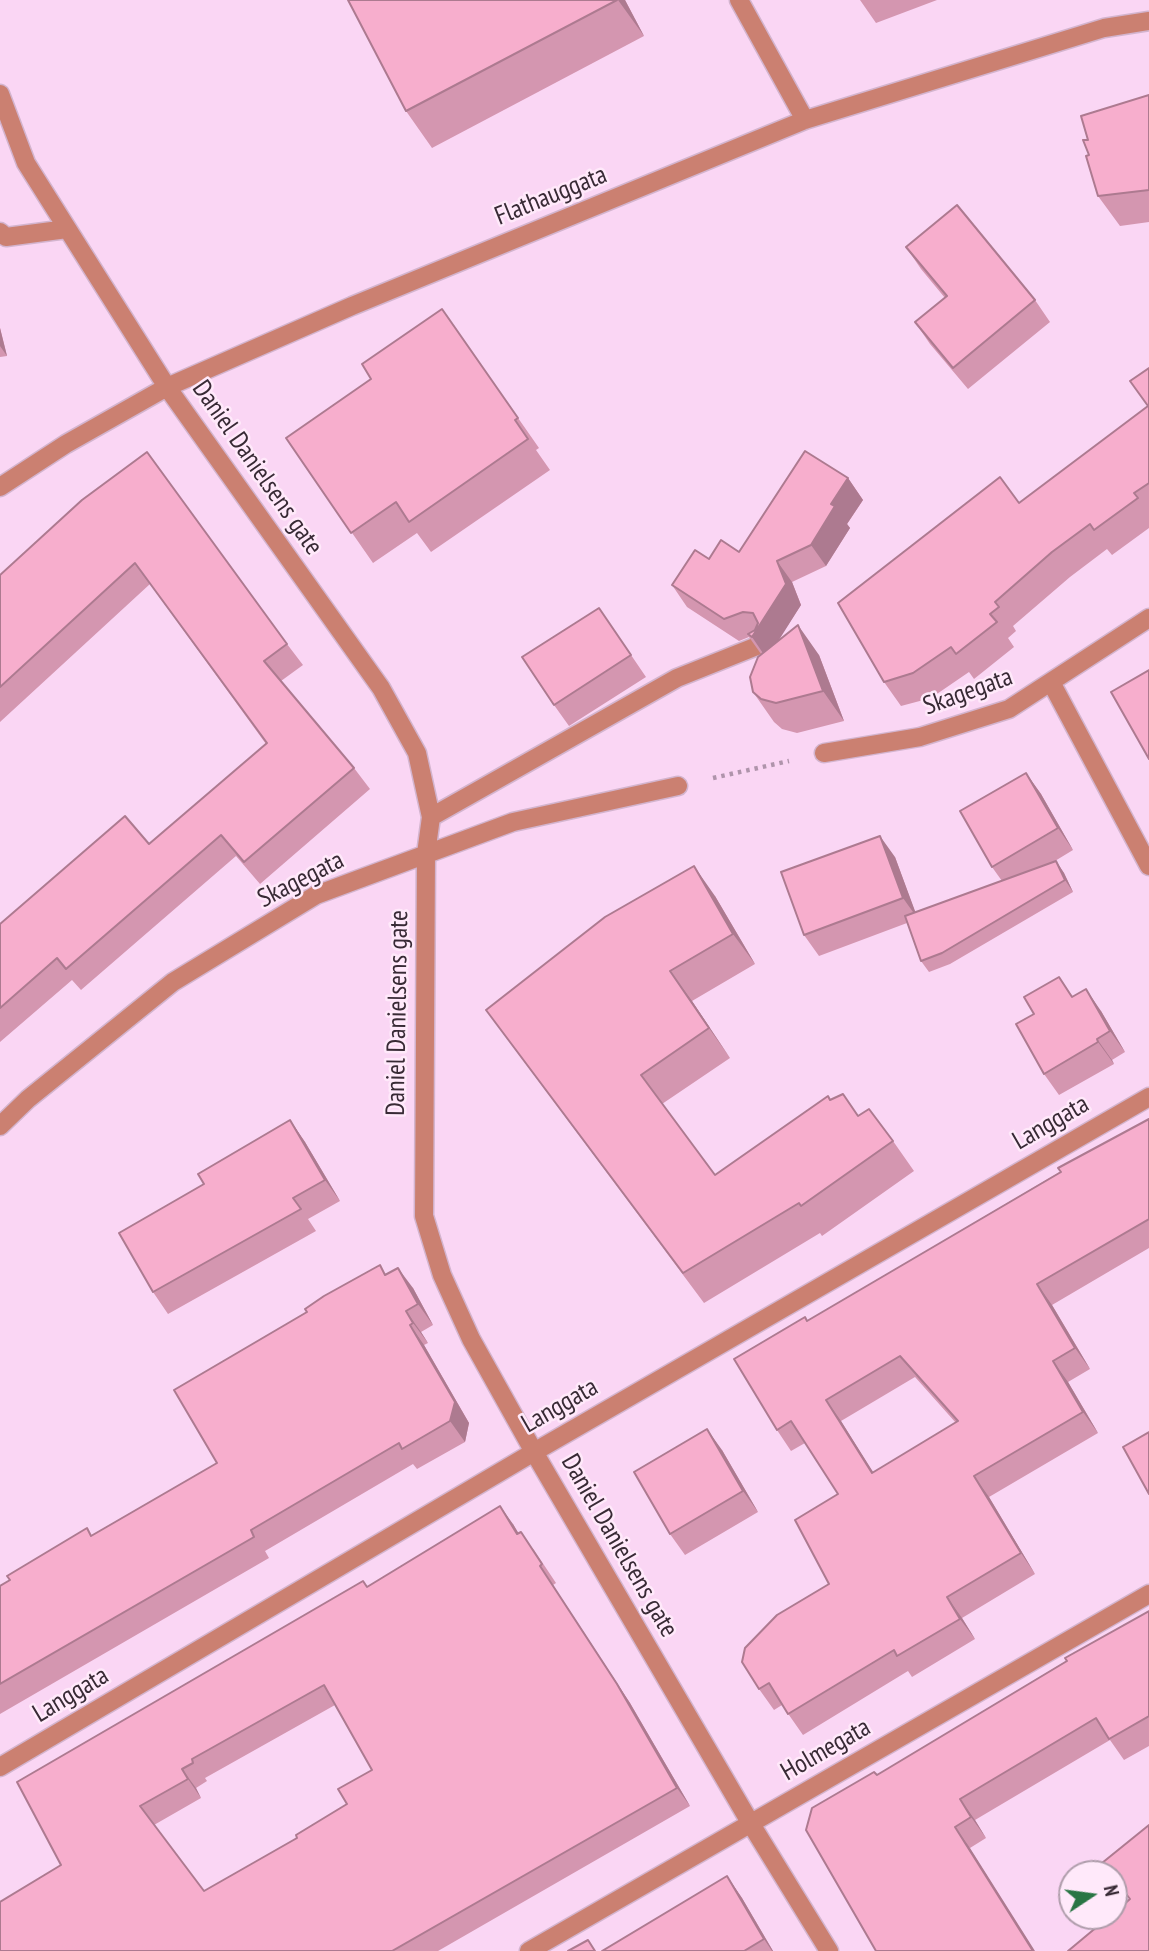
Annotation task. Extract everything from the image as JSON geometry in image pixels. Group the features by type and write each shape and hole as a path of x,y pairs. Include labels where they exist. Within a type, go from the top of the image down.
{"street":[{"path":"739,0 805,120"},
{"name":"Flathauggata","path":"0,487 66,444 167,387 365,301 805,120 1104,28 1149,21"},
{"name":"Daniel Danielsens gate","path":"0,94 26,163 167,387 381,688 417,752 431,817 426,854 424,1216 442,1275 471,1339 534,1452 751,1824 829,1951"},
{"path":"0,232 6,237 67,229"},
{"name":"Skagegata","path":"824,753 920,737 1009,709 1052,684 1149,618"},
{"path":"431,817 677,678 762,643"},
{"path":"1052,684 1149,866"},
{"name":"Skagegata","path":"0,1126 28,1099 173,982 316,895 513,822 678,786"},
{"name":"Langgata","path":"0,1767 534,1452 1149,1097"},
{"name":"Holmegata","path":"529,1951 1149,1594"}],"path":[{"path":"678,786 824,753"}],"building":[{"path":"348,0 617,0 406,111"},
{"path":"1149,95 1149,190 1098,196 1086,156 1089,155 1083,140 1088,140 1081,116"},
{"path":"957,205 1035,300 953,368 915,322 947,296 906,247"},
{"path":"442,309 518,418 515,420 528,439 409,522 396,502 351,533 286,438 371,379 362,364"},
{"path":"1149,368 1149,483 1134,493 1138,498 1094,530 1090,524 1052,552 995,602 999,607 990,614 997,622 956,654 951,647 913,673 884,682 838,603 1000,477 1019,503 1148,406 1130,381"},
{"path":"805,451 848,478 831,504 835,506 811,545 777,561 786,584 752,637 748,634 755,630 758,623 753,613 743,612 724,619 672,585 695,550 709,559 721,540 739,552"},
{"path":"147,452 287,644 264,661 354,768 244,862 221,835 66,969 57,958 0,1008 0,924 125,816 149,844 267,743 135,563 0,687 0,575 82,500"},
{"path":"599,608 631,655 554,705 522,657"},
{"path":"798,625 823,691 776,703 761,699 753,692 750,677 758,657"},
{"path":"1149,670 1149,759 1111,692"},
{"path":"1026,773 1058,828 992,867 960,811"},
{"path":"880,836 903,898 804,935 781,872"},
{"path":"1056,861 1065,880 942,953 921,961 905,916"},
{"path":"694,866 733,934 670,971 709,1028 641,1075 715,1175 828,1096 830,1100 843,1094 858,1116 869,1109 893,1141 801,1206 799,1203 683,1273 486,1010 605,917"},
{"path":"1059,977 1072,997 1086,989 1110,1031 1097,1039 1098,1042 1044,1074 1016,1024 1034,1014 1024,997"},
{"path":"1149,1119 1149,1219 1037,1284 1075,1348 1053,1361 1083,1412 974,1476 1021,1553 947,1597 960,1619 897,1656 894,1650 788,1714 769,1683 759,1689 742,1662 745,1648 777,1615 829,1584 795,1520 838,1494 791,1421 777,1430 734,1359 805,1317 807,1321 1061,1172 1058,1168","holes":["900,1356 958,1421 872,1473 826,1400"]},
{"path":"290,1120 325,1180 293,1198 301,1209 153,1292 119,1233 204,1184 198,1174"},
{"path":"380,1265 385,1275 398,1268 418,1304 406,1311 413,1323 410,1325 455,1402 450,1421 402,1449 399,1443 251,1530 254,1537 0,1684 0,1586 10,1580 7,1576 87,1528 91,1536 217,1463 174,1390 307,1312 305,1309 324,1296"},
{"path":"707,1429 743,1491 670,1534 634,1472"},
{"path":"1149,1432 1149,1494 1123,1447"},
{"path":"500,1506 517,1534 521,1532 542,1564 540,1566 617,1684 677,1788 392,1951 0,1951 0,1902 61,1865 17,1782 363,1581 367,1587","holes":["324,1685 372,1770 338,1789 347,1804 296,1835 297,1838 204,1891 140,1806 188,1779 182,1769 193,1763 192,1759"]},
{"path":"1149,1611 1149,1716 1109,1739 1096,1718 960,1799 971,1817 955,1827 1033,1951 876,1951 806,1830 812,1808 874,1772 877,1775 1067,1661 1065,1658"},
{"path":"1149,1825 1149,1951 1068,1951 1093,1930 1128,1930 1128,1860 1106,1860"},
{"path":"727,1876 764,1939 744,1951 602,1951"},
{"path":"588,1940 595,1951 568,1951"}]}
